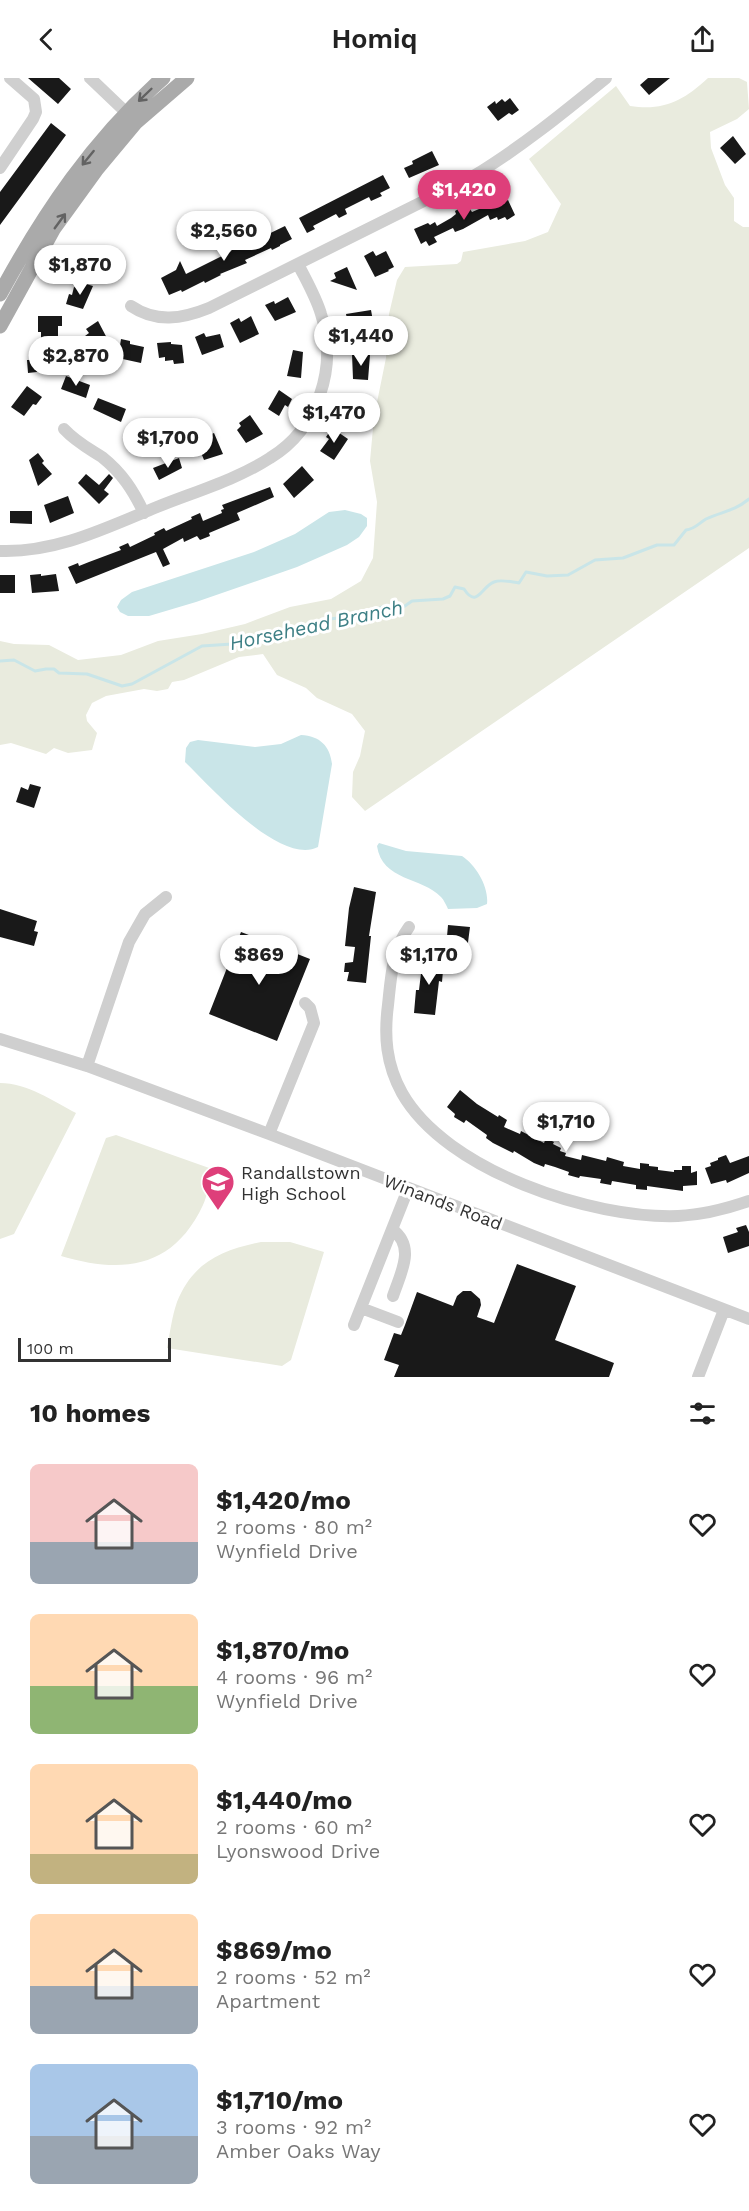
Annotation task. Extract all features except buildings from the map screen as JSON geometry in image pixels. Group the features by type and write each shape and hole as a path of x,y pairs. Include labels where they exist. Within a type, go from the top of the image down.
{"main road":[{"path":"0,327 54,228 131,118 163,78"},
{"path":"0,294 44,216 88,158 131,118 186,78"}],"street":[{"path":"0,168 36,112 34,99 10,78"},
{"path":"90,78 131,118"},
{"path":"131,306 142,314 167,319 194,314 434,197 500,160 606,78"},
{"path":"0,552 32,550 70,542 254,468 286,447 309,418 324,384 327,366 327,348 321,312 298,264"},
{"path":"64,429 73,439 122,475 135,492 144,513"},
{"path":"87,1066 129,942 146,914 166,897"},
{"path":"409,927 401,938 392,964 386,1018 387,1055 410,1105 420,1119 436,1134 513,1180 560,1198 593,1207 640,1214 680,1216 715,1211 749,1201"},
{"path":"269,1134 314,1023 310,1008 305,1003"},
{"name":"Winands Road","path":"0,1038 87,1066 269,1134 749,1319"},
{"path":"354,1325 408,1189"},
{"path":"392,1229 404,1241 407,1255 393,1296"},
{"path":"361,1308 398,1322"},
{"path":"698,1377 724,1310"}],"shaded area":[{"path":"708,78 739,78 747,82 749,109 737,119 710,132 711,148 725,185 734,198 734,221 743,227 749,227 749,548 365,811 352,797 353,772 360,756 365,731 352,714 317,698 306,688 277,675 263,654 239,657 184,680 172,682 168,689 157,691 144,689 106,696 92,703 86,715 87,721 97,733 92,750 68,753 54,748 46,754 11,743 0,745 0,641 14,644 49,645 78,660 121,655 158,641 245,624 290,607 331,599 361,581 373,558 377,502 370,461 374,417 386,358 389,314 397,280 405,267 457,264 461,261 463,252 525,241 548,232 561,204 529,159 616,86 630,106 653,107 672,103 690,93"},
{"path":"0,1083 30,1089 76,1113 14,1234 0,1239"},
{"path":"116,1135 212,1169 203,1205 191,1226 177,1242 161,1254 144,1261 125,1265 105,1265 61,1256 106,1138"},
{"path":"261,1242 290,1242 324,1252 291,1360 282,1366 167,1348 177,1302 191,1277 210,1260 222,1254"}],"water":[{"path":"345,510 367,518 367,526 359,537 347,545 297,567 149,616 128,616 120,612 117,607 121,600 132,592 254,552 295,534 329,512"},
{"path":"301,735 314,737 323,743 329,752 332,764 318,847 302,850 285,845 266,835 228,804 185,762 186,748 190,742 198,740 255,747 281,744"},
{"path":"379,843 406,851 462,856 472,865 484,884 487,904 477,908 448,909 442,898 433,891 386,866 380,857 377,846"}],"waterway":[{"name":"Horsehead Branch","path":"0,661 14,660 35,671 54,669 59,673 87,674 122,686 132,684 202,646 258,641 273,633 290,633 321,620 364,615 384,606 402,608 412,601 443,599 450,596 455,587 464,589 468,595 476,597 497,581 519,583 526,572 547,576 568,575 595,560 623,558 657,545 674,545 686,530 749,499"}],"place":[{"name":"Randallstown High School","path":"218,1211"}]}
